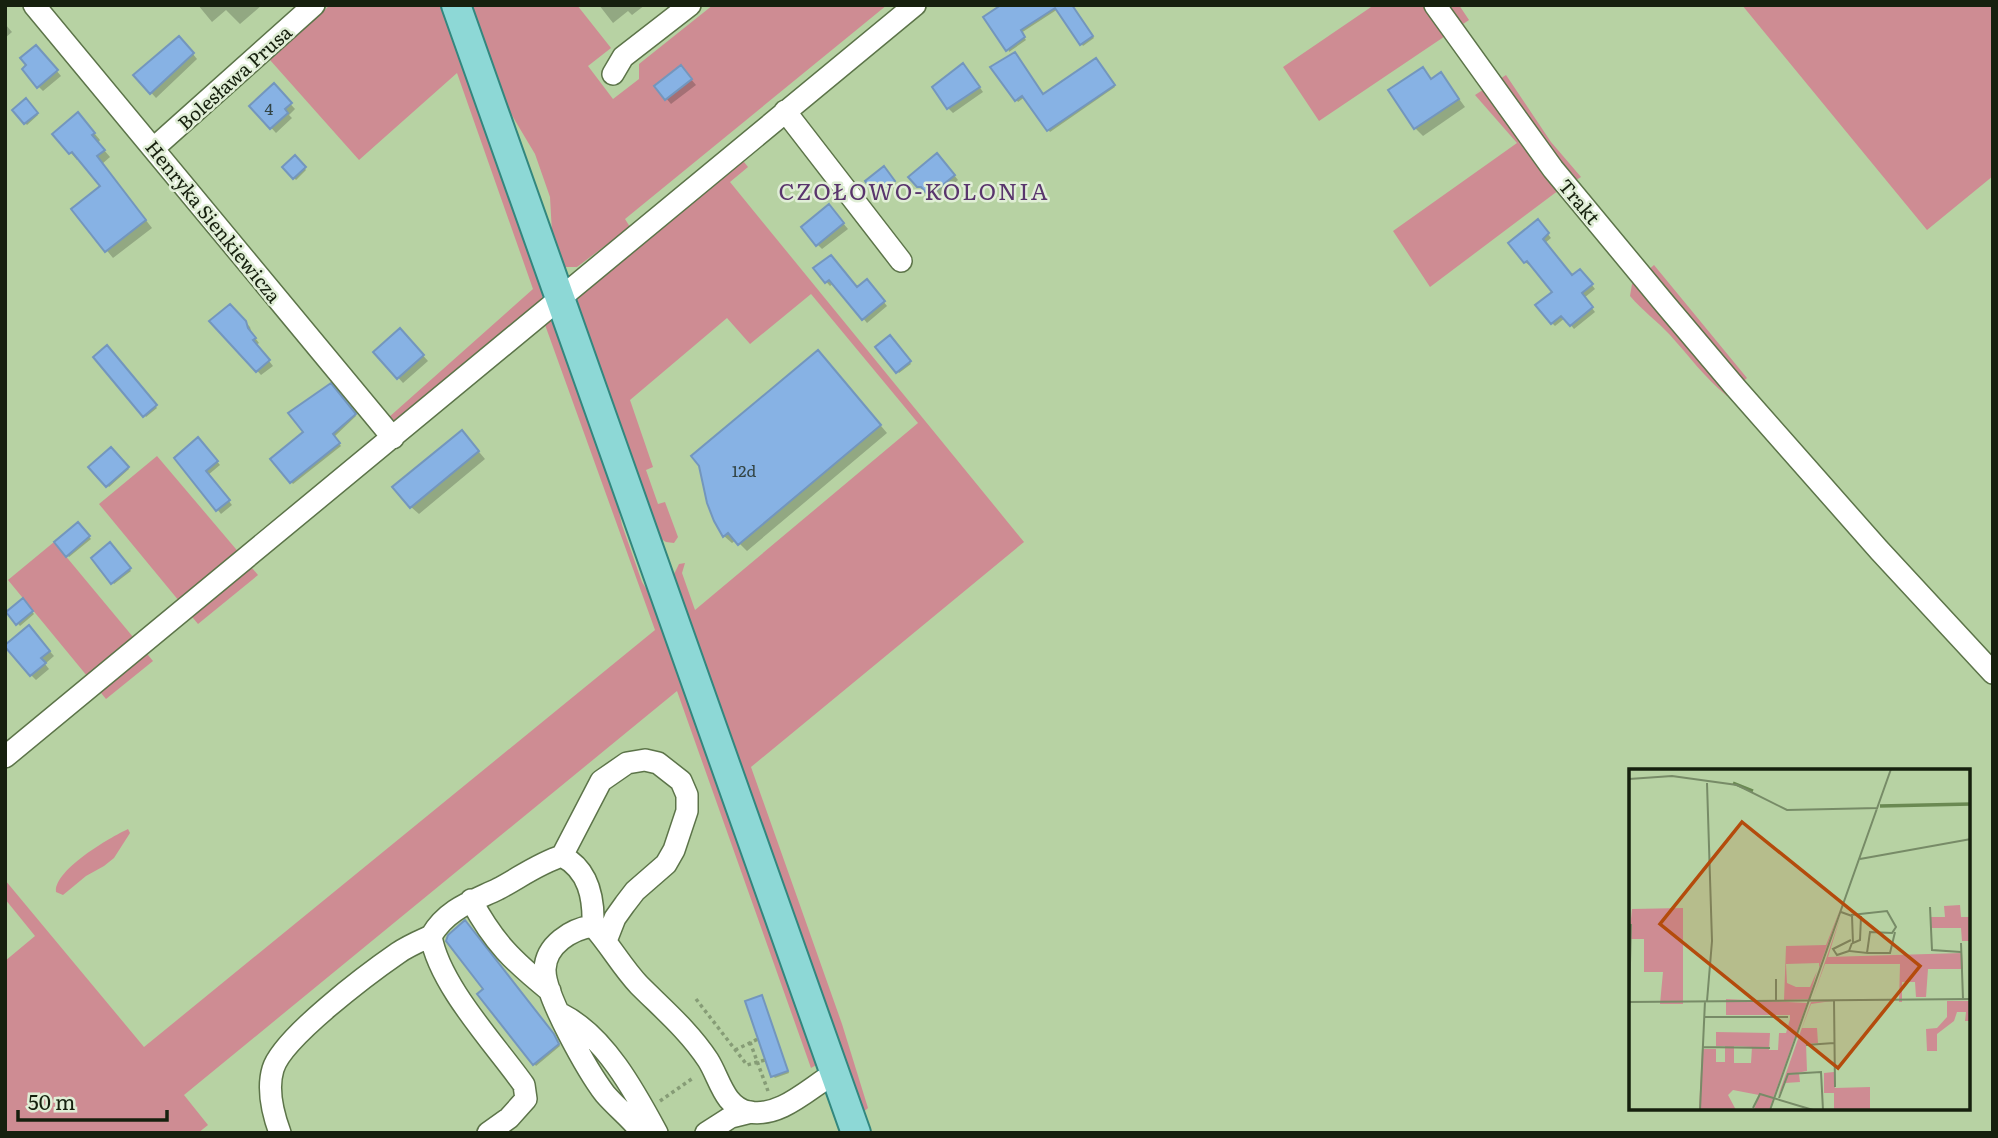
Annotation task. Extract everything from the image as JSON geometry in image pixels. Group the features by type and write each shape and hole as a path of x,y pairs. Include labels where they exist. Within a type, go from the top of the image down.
{"main road":[{"path":"456,5 856,1133"}],"street":[{"name":"Henryka Sienkiewicza","path":"34,5 393,438"},
{"name":"Bolesława Prusa","path":"154,148 314,5"},
{"path":"613,74 624,57 690,5"},
{"path":"5,757 915,5"},
{"name":"Trakt","path":"1435,5 1553,169 1736,388 1879,550 1993,673"},
{"path":"785,111 901,261"},
{"path":"562,856 601,781 627,763 645,760 658,763 681,781 687,795 687,811 674,850 666,864 635,891 600,934"},
{"path":"280,1133 274,1115 271,1089 273,1070 281,1052 301,1031 399,952 431,936 438,923 471,900 562,856 574,862 584,875 600,934 639,985 661,1004 708,1060 734,1106 751,1112"},
{"path":"471,900 485,925 510,958 550,991"},
{"path":"600,934 578,928 565,936 551,951 545,969 550,991 585,1065 607,1096 628,1115 642,1133"},
{"path":"431,936 433,951 448,979 524,1085 526,1099 509,1118 488,1133"},
{"path":"561,1014 591,1034 608,1055 657,1133"},
{"path":"706,1133 731,1117 773,1110 790,1103 835,1073"}],"path":[{"path":"696,999 747,1065 765,1060"},
{"path":"734,1051 758,1039"},
{"path":"751,1042 773,1110"},
{"path":"645,1111 693,1078"}],"shaded area":[{"path":"330,5 447,5 544,281 543,296 535,307 398,422 388,418 533,289 457,73 359,160 270,60"},
{"path":"466,5 577,5 611,48 588,66 613,99 639,79 639,64 713,5 887,5 625,219 630,227 577,267 561,267 553,251 550,197 535,154 498,92"},
{"path":"1374,5 1459,5 1469,20 1319,121 1283,67"},
{"path":"1742,5 1993,5 1993,176 1927,230"},
{"path":"1506,75 1551,142 1581,177 1555,193 1430,287 1393,231 1517,143 1475,95"},
{"path":"736,162 744,162 748,167 730,182 1024,542 751,767 842,1024 868,1108 860,1115 673,576 679,564 685,563 682,573 695,610 918,423 811,294 750,344 727,318 630,400 653,467 646,470 658,504 665,502 678,537 674,543 666,542 658,537 575,300 585,284"},
{"path":"1654,265 1747,378 1727,396 1630,296 1632,284"},
{"path":"550,321 559,325 606,454 622,525 642,582 662,614 818,1064 811,1068 677,691 184,1095 208,1125 198,1133 5,1133 5,961 35,936 5,899 5,880 144,1047 655,630 544,322"},
{"path":"157,456 258,575 198,624 99,504"},
{"path":"54,542 153,661 106,699 8,580"},
{"path":"128,829 130,833 114,858 63,895 56,892 58,883 73,865 96,847"}],"building":[{"path":"1001,5 1072,5 1093,36 1080,45 1055,8 1021,30 1025,37 1006,51 983,17"},
{"path":"179,36 194,53 150,94 133,75"},
{"path":"36,45 58,70 37,88 22,69 26,65 20,58"},
{"path":"1015,52 1043,94 1096,58 1115,85 1047,131 1022,96 1015,101 990,67"},
{"path":"963,63 980,87 947,109 932,87"},
{"path":"681,65 692,79 665,100 654,86"},
{"path":"1423,67 1431,79 1441,72 1459,99 1414,129 1388,90"},
{"path":"274,83 292,103 285,109 288,113 270,129 249,106"},
{"path":"26,98 38,113 24,124 12,110"},
{"path":"78,112 105,150 97,156 146,220 105,252 71,209 100,186 72,152 69,154 52,134"},
{"path":"937,153 955,175 929,196 908,177"},
{"path":"295,155 306,167 293,179 282,167"},
{"path":"884,166 895,181 876,196 865,181"},
{"path":"829,204 844,223 816,246 801,227"},
{"path":"1538,219 1549,233 1543,239 1572,275 1580,269 1593,284 1582,293 1593,307 1570,326 1561,316 1551,324 1535,305 1552,292 1527,261 1524,263 1508,243"},
{"path":"831,255 857,287 867,279 885,301 862,320 829,280 825,283 813,268"},
{"path":"230,304 246,321 256,338 253,340 270,360 256,372 209,321"},
{"path":"400,328 424,355 397,379 373,352"},
{"path":"890,335 911,361 896,373 875,347"},
{"path":"107,345 157,405 143,417 93,357"},
{"path":"818,350 881,425 738,545 728,533 723,537 714,521 699,466 691,456"},
{"path":"331,383 356,414 333,434 340,443 290,483 270,459 303,432 288,413"},
{"path":"462,430 479,451 410,508 392,487"},
{"path":"198,437 218,461 206,471 230,500 216,511 174,458"},
{"path":"111,447 129,467 106,487 88,467"},
{"path":"78,522 90,536 66,557 54,542"},
{"path":"110,542 131,568 111,584 91,558"},
{"path":"23,598 33,611 16,625 6,612"},
{"path":"29,625 50,651 41,658 46,663 30,676 5,647"},
{"path":"465,920 559,1044 533,1065 477,994 483,989 446,941 448,935"},
{"path":"762,995 788,1071 771,1077 745,1001"}],"district":[{"name":"CZOŁOWO-KOLONIA","path":"914,190"}]}
